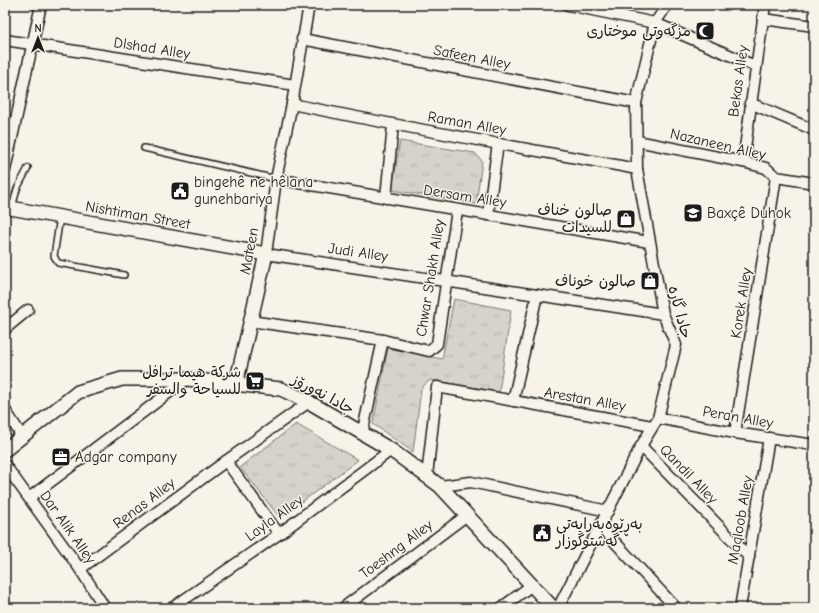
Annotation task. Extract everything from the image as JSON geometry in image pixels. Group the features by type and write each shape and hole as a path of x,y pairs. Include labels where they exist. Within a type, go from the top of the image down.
{"street":[{"path":"5,170 41,5"},
{"name":"Mateen","path":"236,384 266,254 276,179 292,104 309,5"},
{"path":"568,5 655,23 755,66"},
{"name":"جادا گارە","path":"558,608 641,446 655,422 676,346 663,314 637,169 636,103 655,23 667,5"},
{"name":"Bekas Alley","path":"743,162 755,66 765,5"},
{"path":"763,18 814,26"},
{"name":"Safeen Alley","path":"302,39 636,103"},
{"name":"Dlshad Alley","path":"5,40 295,85"},
{"path":"750,102 814,130"},
{"name":"Raman Alley","path":"292,104 393,125 637,169"},
{"path":"386,198 393,125"},
{"name":"Nazaneen Alley","path":"637,141 743,162 766,168 776,178 814,183"},
{"path":"488,215 498,143"},
{"name":"Korek Alley","path":"735,433 776,178"},
{"name":"Dersam Alley","path":"276,179 649,242"},
{"name":"Nishtiman Street","path":"8,208 266,254"},
{"name":"Chwar Shakh Alley","path":"383,340 429,351 437,344 457,210"},
{"name":"Judi Alley","path":"266,254 663,314"},
{"path":"513,401 537,295"},
{"path":"5,329 28,310"},
{"path":"250,321 383,340 362,434"},
{"name":"جادا نەورۆز","path":"5,450 78,392 122,379 188,379 281,389 309,402 391,450 440,486 553,608"},
{"path":"28,498 188,379"},
{"name":"Arestan Alley","path":"427,476 437,387 513,401 655,422"},
{"name":"Renas Alley","path":"80,570 226,461 309,402"},
{"path":"5,410 22,436"},
{"name":"Peran Alley","path":"655,422 814,445"},
{"name":"Maqloob Alley","path":"740,608 769,438"},
{"name":"Qandil Alley","path":"641,446 749,557"},
{"name":"Layla Alley","path":"172,608 279,534 391,450"},
{"path":"226,461 279,534"},
{"name":"Dar Alik Alley","path":"5,465 80,570 105,608"},
{"path":"440,486 471,482 608,511"},
{"name":"Toeshng Alley","path":"343,608 467,515"},
{"path":"600,526 676,608"},
{"path":"501,608 532,585"}],"lane":[{"path":"144,148 276,179"},
{"path":"8,208 28,168"},
{"path":"60,217 54,256 58,264 124,275"}],"green space":[{"path":"400,141 475,153 482,161 476,204 392,190"},
{"path":"454,299 511,310 499,392 431,380 426,383 421,389 413,452 373,424 388,348 442,359"},
{"path":"296,424 358,460 280,518 240,467"}],"place":[{"name":"مزگەوتی موختاری","path":"705,31"},
{"name":"bingehê ne hêlana gunehbariya","path":"180,191"},
{"name":"Baxçê Duhok","path":"693,213"},
{"name":"صالون خناف للسيدات","path":"626,219"},
{"name":"صالون خوناف","path":"650,281"},
{"name":"شركة هيما ترافل للسياحة والسفر","path":"255,381"},
{"name":"Adgar company","path":"61,457"},
{"name":"بەڕێوەبەرایەتی گەشتوگوزار","path":"542,533"}]}
